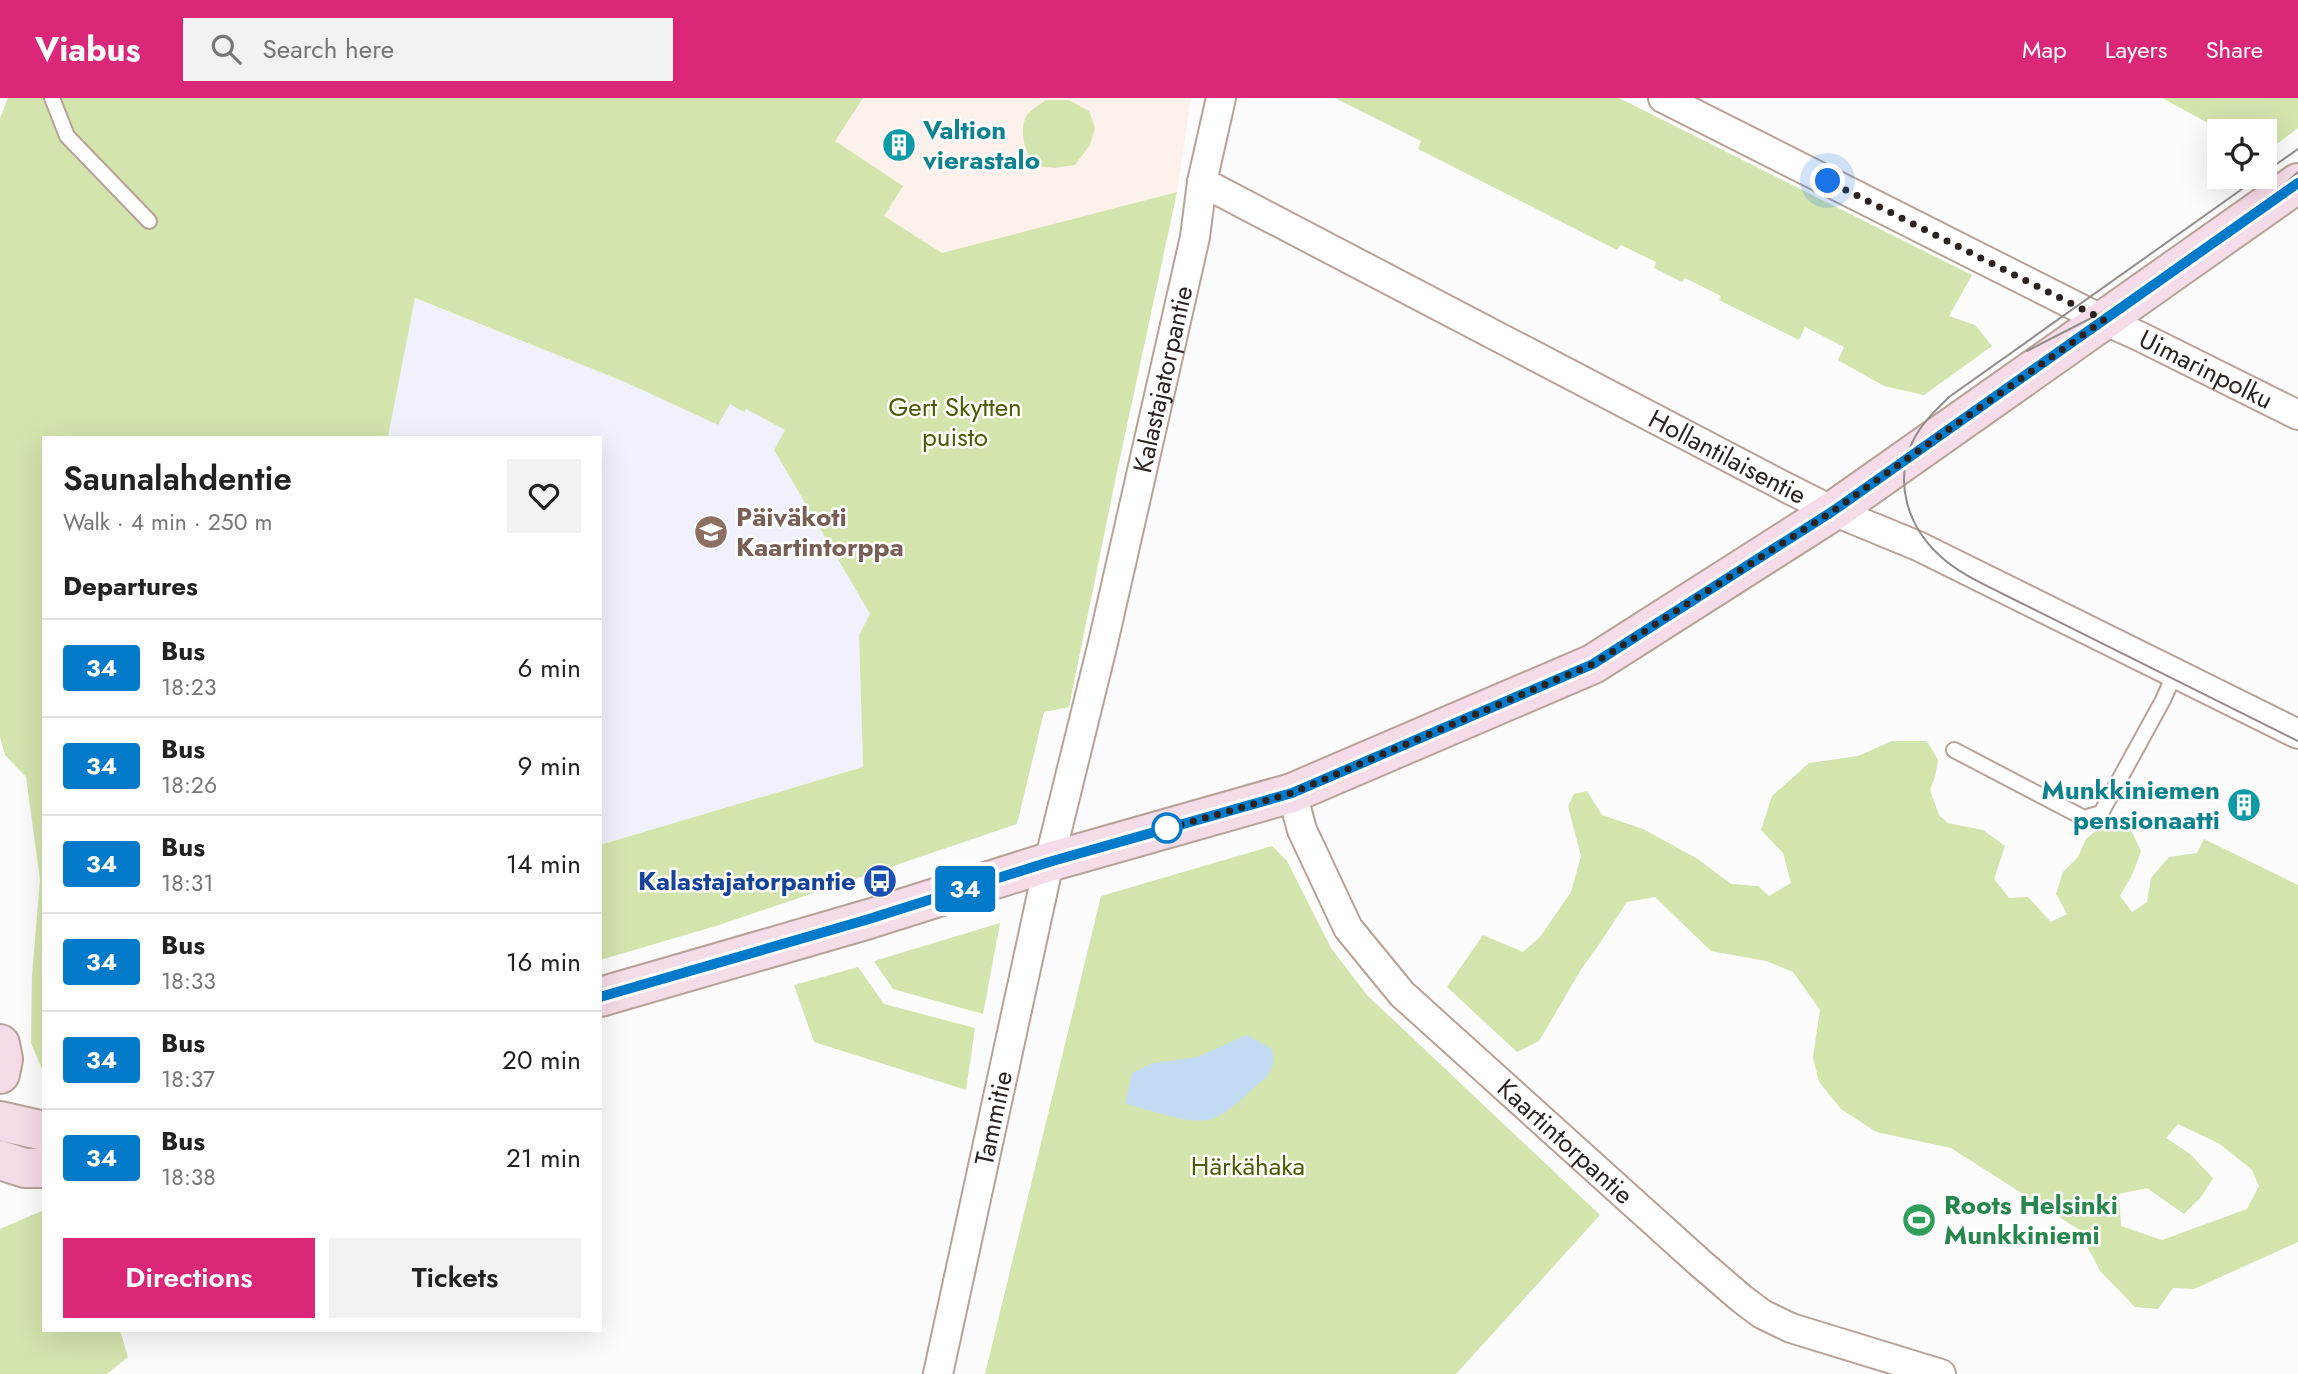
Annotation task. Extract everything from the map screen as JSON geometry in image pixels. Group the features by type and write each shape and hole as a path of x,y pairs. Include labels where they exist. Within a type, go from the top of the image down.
{"street":[{"name":"Kalastajatorpantie","path":"1049,862 1103,643 1195,237 1202,182 1221,98"},
{"name":"Uimarinpolku","path":"1663,98 2298,415"},
{"name":"Hollantilaisentie","path":"1202,182 1833,511 1918,546 2298,734"},
{"path":"602,996 881,915 1049,862 1292,793 1593,664 1833,511 2298,183"},
{"name":"Kaartintorpantie","path":"1292,793 1302,830 1348,928 1402,994 1742,1300 1762,1314 1791,1328 1924,1371"},
{"name":"Tammitie","path":"938,1374 1049,862"},
{"path":"0,1044 4,1059 0,1074"},
{"path":"0,1121 42,1131"},
{"path":"0,1160 26,1168 42,1168"}],"lane":[{"path":"52,98 67,136 149,221"},
{"path":"1954,750 2084,818 2093,817 2101,813 2175,673"}],"shaded area":[{"path":"806,98 1191,98 1177,192 942,253 775,146"},
{"name":"Päiväkoti Kaartintorppa","path":"414,298 625,382 718,425 730,404 743,411 746,408 785,430 774,450 870,614 859,635 863,767 602,844 602,436 388,436"}],"green space":[{"name":"Gert Skytten puisto","path":"8,98 863,98 835,141 903,186 884,216 942,253 1177,192 1069,707 1044,712 1017,824 716,926 602,959 602,844 863,767 859,635 870,614 774,450 785,430 746,409 744,412 730,404 718,425 625,382 415,298 388,436 42,436 42,1069 31,1043 32,975 40,880 26,777 5,755 0,737 0,118"},
{"path":"1335,98 1619,98 1972,275 1949,316 1975,325 1992,346 1924,395 1884,386 1838,360 1844,347 1805,327 1799,340 1719,300 1721,296 1685,278 1682,282 1654,268 1656,262 1621,245 1617,250 1418,149 1421,141"},
{"path":"2162,98 2298,98 2298,128 2277,144 2277,119 2207,119 2207,122"},
{"path":"1046,100 1069,100 1089,111 1095,128 1090,145 1075,165 1054,168 1035,166 1028,155 1023,134 1024,121 1029,113"},
{"path":"1892,741 1927,741 1938,760 1930,790 1939,815 1948,823 1983,830 2005,846 1994,879 2009,898 2028,897 2051,922 2067,914 2056,894 2063,872 2078,857 2086,839 2105,823 2115,820 2132,832 2141,851 2120,896 2132,912 2147,902 2151,878 2169,857 2197,853 2204,839 2298,885 2298,1242 2194,1289 2173,1288 2158,1309 2135,1307 2100,1271 2078,1229 1951,1148 1876,1132 1841,1109 1819,1082 1813,1057 1820,1010 1793,972 1766,961 1711,951 1655,897 1627,902 1582,968 1539,1041 1517,1052 1447,987 1483,935 1523,952 1540,937 1571,892 1581,856 1568,806 1574,794 1587,791 1602,815 1643,829 1698,859 1731,884 1758,886 1769,896 1791,883 1783,853 1761,830 1772,796 1809,763 1858,756","holes":["2178,1124 2220,1144 2252,1170 2259,1186 2247,1209 2162,1240 2121,1226 2119,1194 2147,1188 2184,1214 2201,1197 2213,1178 2190,1154 2166,1138"]},
{"name":"Härkähaka","path":"1272,846 1287,861 1331,948 1367,995 1600,1215 1456,1374 985,1374 1101,896"},
{"path":"1000,923 983,1014 893,989 874,961"},
{"path":"858,967 884,1004 975,1028 966,1090 814,1042 794,985"},
{"path":"42,1211 42,1332 121,1332 128,1357 107,1374 0,1374 0,1229"}],"water":[{"path":"1247,1035 1272,1049 1272,1066 1261,1082 1224,1113 1203,1121 1169,1116 1125,1104 1132,1073 1153,1063 1197,1057"}],"tram line":[{"path":"2277,164 2298,149"},
{"path":"2027,351 2103,312 2285,184 2298,172"},
{"path":"2242,189 1949,397 1915,436 1907,458 1904,488 1907,503 1919,531 1939,555 1961,572 2298,741"}],"bus line":[{"name":"34","path":"602,996 869,919 1049,862 1292,793 1593,664 1833,511 2298,183"}],"place":[{"name":"Valtion vierastalo","path":"899,145"},
{"name":"Päiväkoti Kaartintorppa","path":"711,532"},
{"name":"Munkkiniemen pensionaatti","path":"2244,805"},
{"name":"Kalastajatorpantie","path":"880,881"},
{"name":"Roots Helsinki Munkkiniemi","path":"1919,1220"}],"route":[{"path":"1167,828 1156,832 1292,793 1593,664 1833,511 2104,320 1828,181"}]}
